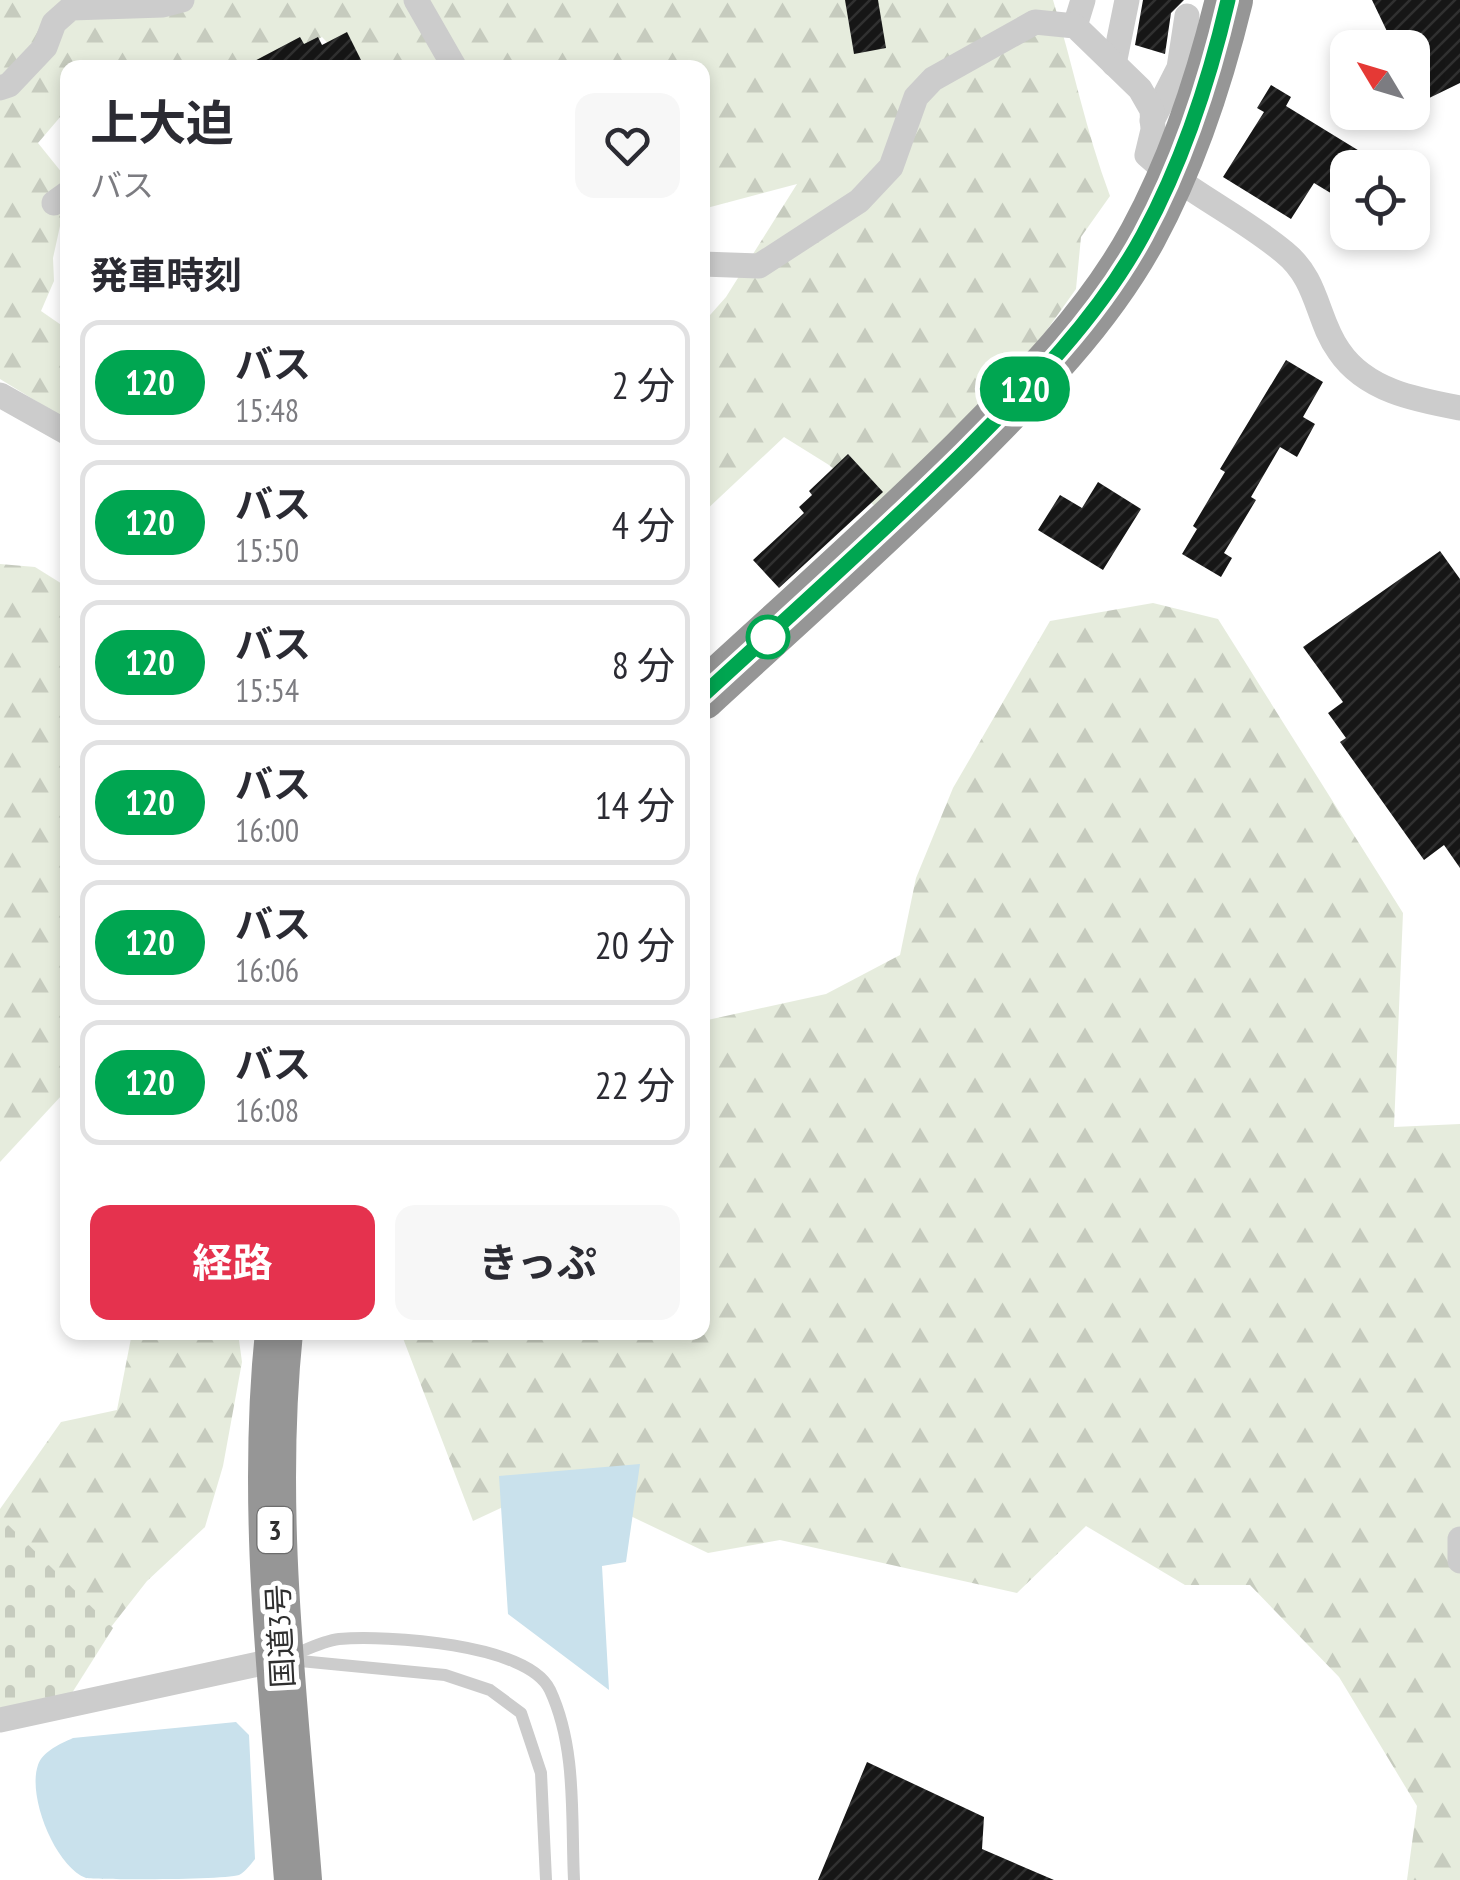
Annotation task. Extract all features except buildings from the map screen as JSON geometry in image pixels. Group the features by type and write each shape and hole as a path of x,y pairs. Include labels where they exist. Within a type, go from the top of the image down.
{"highway":[{"path":"710,689 897,518 1056,357 1108,291 1142,236 1190,133 1215,57 1208,8"},
{"name":"国道3号","path":"278,1340 272,1400 272,1467 281,1659 298,1880"}],"street":[{"path":"45,46 52,0"},
{"path":"0,88 9,85 45,46 54,23 70,8 163,5 182,0"},
{"path":"416,0 451,60"},
{"path":"1075,26 1083,0"},
{"path":"1114,64 1127,0"},
{"path":"1152,122 1208,8"},
{"path":"710,264 760,266 859,200 891,167 916,97 933,79 1036,22 1075,26 1140,89 1152,110 1147,155 1171,177 1286,252 1309,280 1339,352 1372,382 1412,399 1460,408"},
{"path":"0,395 60,428"},
{"path":"1460,1539 1460,1560"},
{"path":"0,1720 281,1659"}],"lane":[{"path":"281,1659 336,1639 472,1647 516,1662 548,1686 568,1745 574,1880"},
{"path":"281,1659 445,1675 490,1690 521,1714 542,1773 546,1880"}],"green space":[{"path":"0,0 1053,0 1110,196 1081,237 1076,289 992,407 879,510 829,465 784,437 710,506 710,315 726,297 797,184 710,207 710,60 344,60 322,37 279,60 60,60 60,117 38,143 60,170 60,226 53,258 54,281 41,311 60,324 60,416 0,379"},
{"path":"0,564 35,567 60,583 60,1097 0,1162"},
{"path":"1153,603 1218,619 1403,913 1394,1127 1460,1124 1460,1880 1407,1880 1417,1806 1339,1677 1250,1585 1185,1585 1086,1526 1017,1593 780,1540 708,1553 620,1511 537,1491 473,1521 404,1340 710,1340 710,1019 826,994 900,955 916,878 953,788 1050,621"},
{"path":"131,1340 239,1340 242,1362 223,1466 205,1527 147,1581 57,1696 0,1710 0,1509 61,1422 117,1410"},
{"path":"0,1517 113,1628 60,1712 0,1731"}],"water":[{"path":"640,1464 626,1562 602,1566 609,1690 508,1614 499,1476"},
{"path":"236,1722 249,1735 255,1859 243,1872 211,1878 86,1878 64,1860 46,1829 36,1794 38,1765 48,1752 73,1738"}],"bus line":[{"name":"120","path":"710,689 897,518 994,422 1056,357 1108,291 1142,236 1190,133 1215,57 1228,0"}]}
